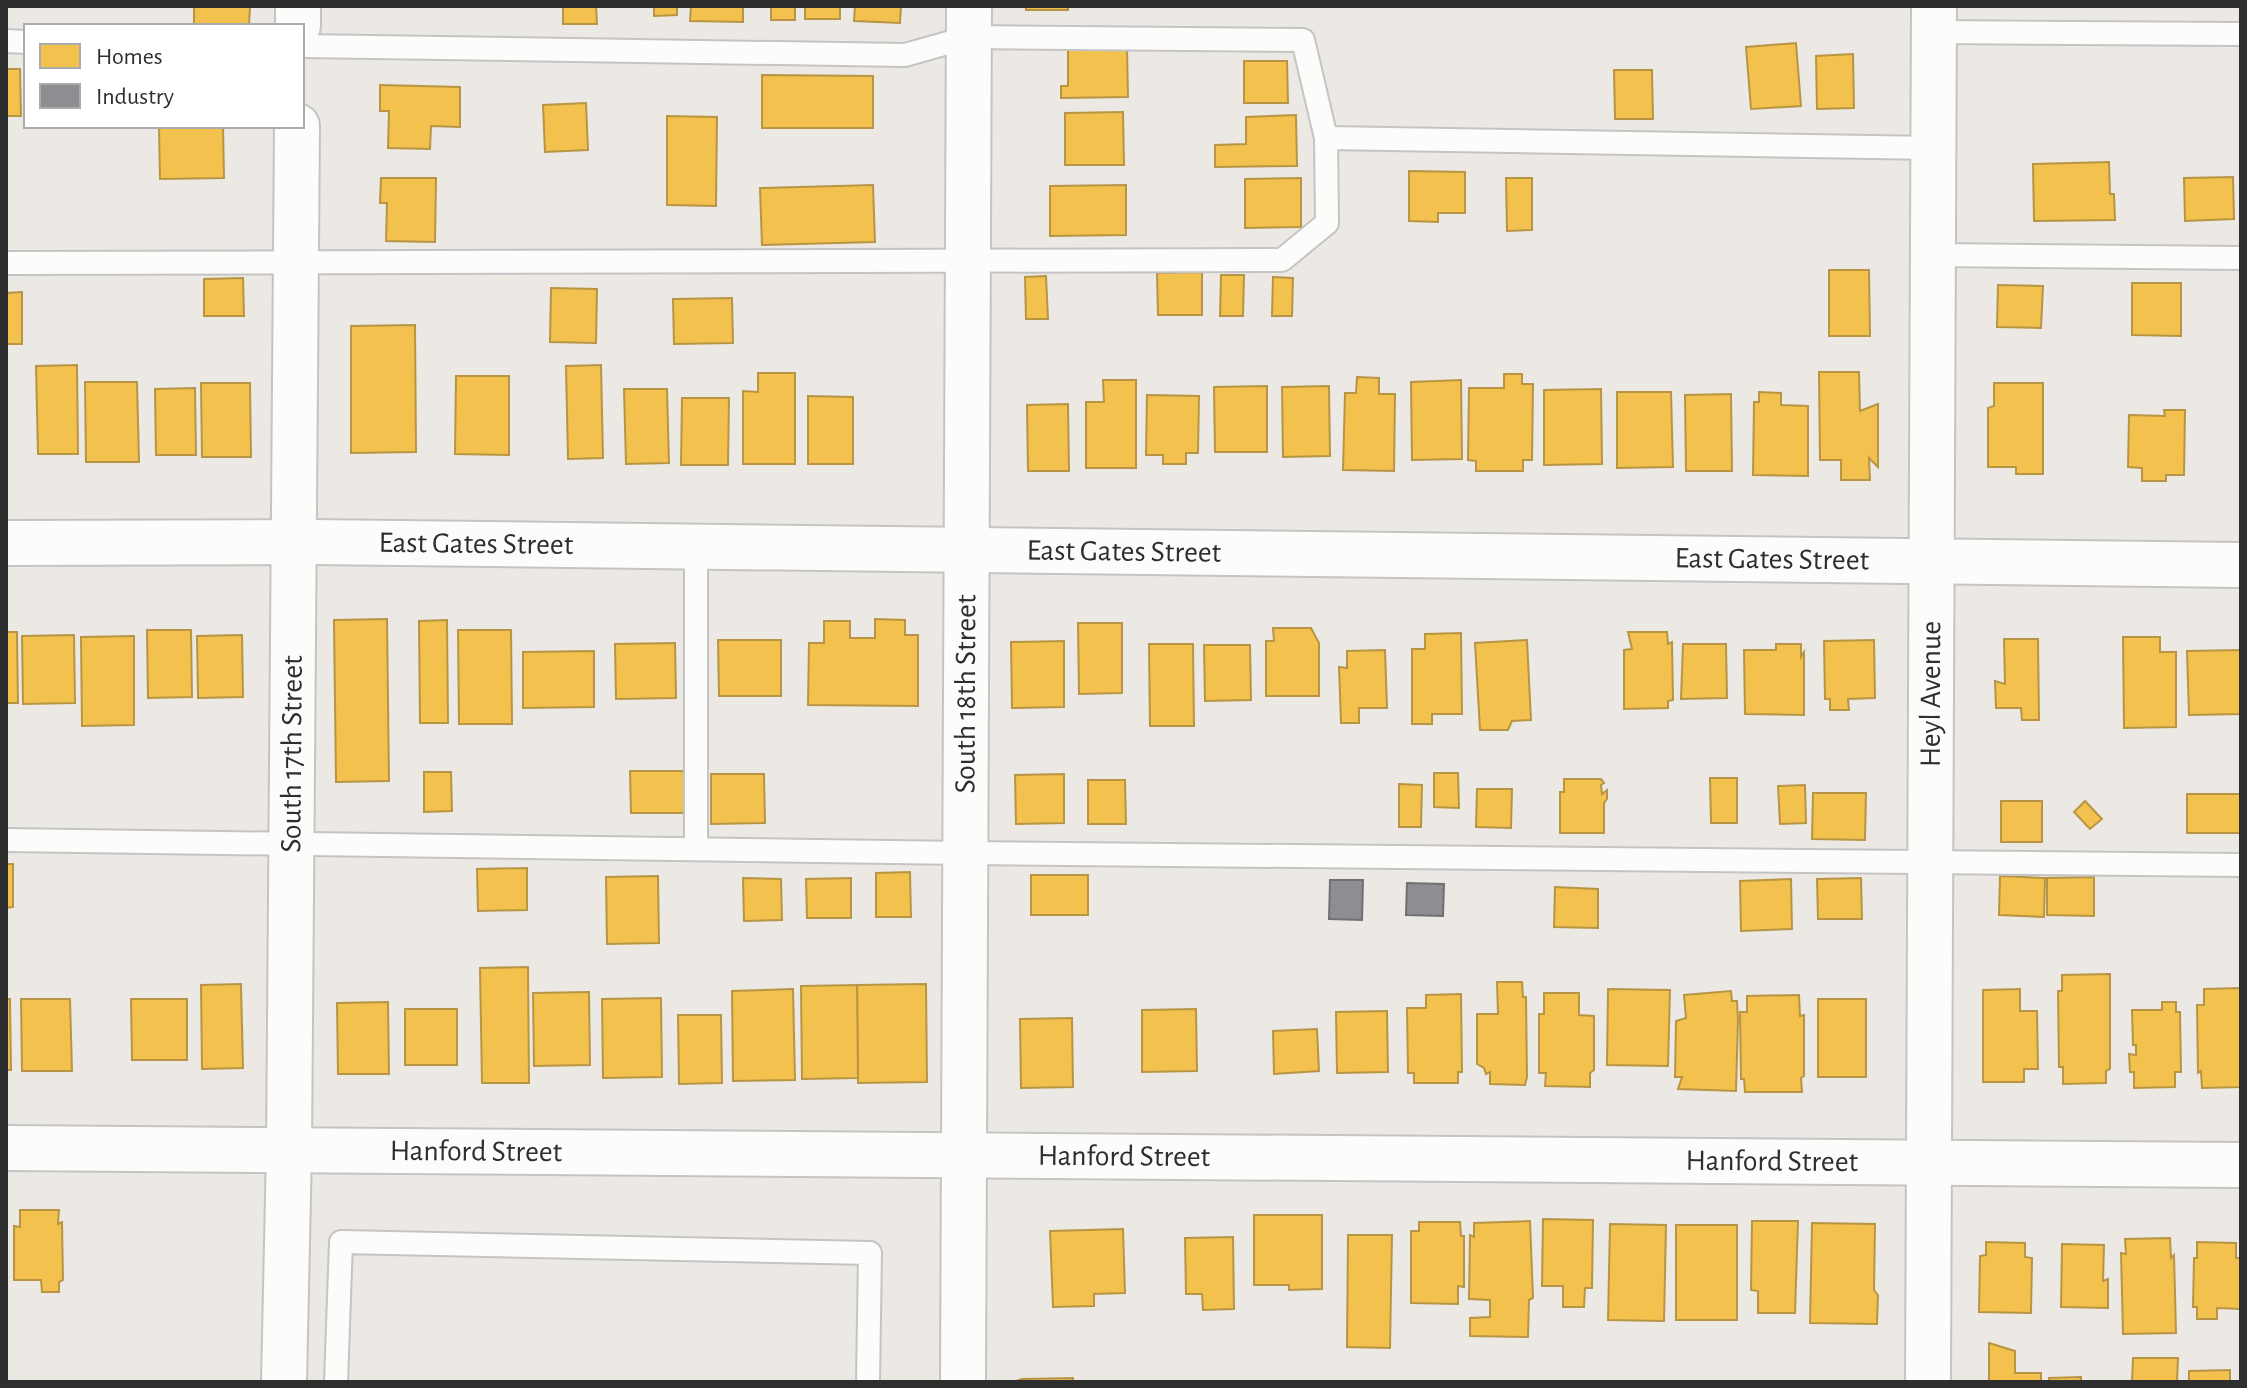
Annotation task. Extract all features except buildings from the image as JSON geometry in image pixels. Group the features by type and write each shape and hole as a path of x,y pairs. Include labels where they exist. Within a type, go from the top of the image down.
{"street":[{"name":"Heyl Avenue","path":"1928,1382 1934,19"},
{"name":"South 18th Street","path":"963,1382 969,22"},
{"name":"South 17th Street","path":"284,1382 289,1150 297,128"},
{"name":"East Gates Street","path":"6,543 311,542 2241,565"},
{"name":"Hanford Street","path":"6,1148 2241,1165"}],"lane":[{"path":"1934,19 2241,34"},
{"path":"6,263 1282,260 1327,223 1326,138 1303,40 969,22 905,55 304,46"},
{"path":"1326,138 1934,148"},
{"path":"1934,255 2241,258"},
{"path":"696,548 696,849"},
{"path":"6,840 2241,865"},
{"path":"336,1382 341,1242 870,1253 868,1382"}]}
